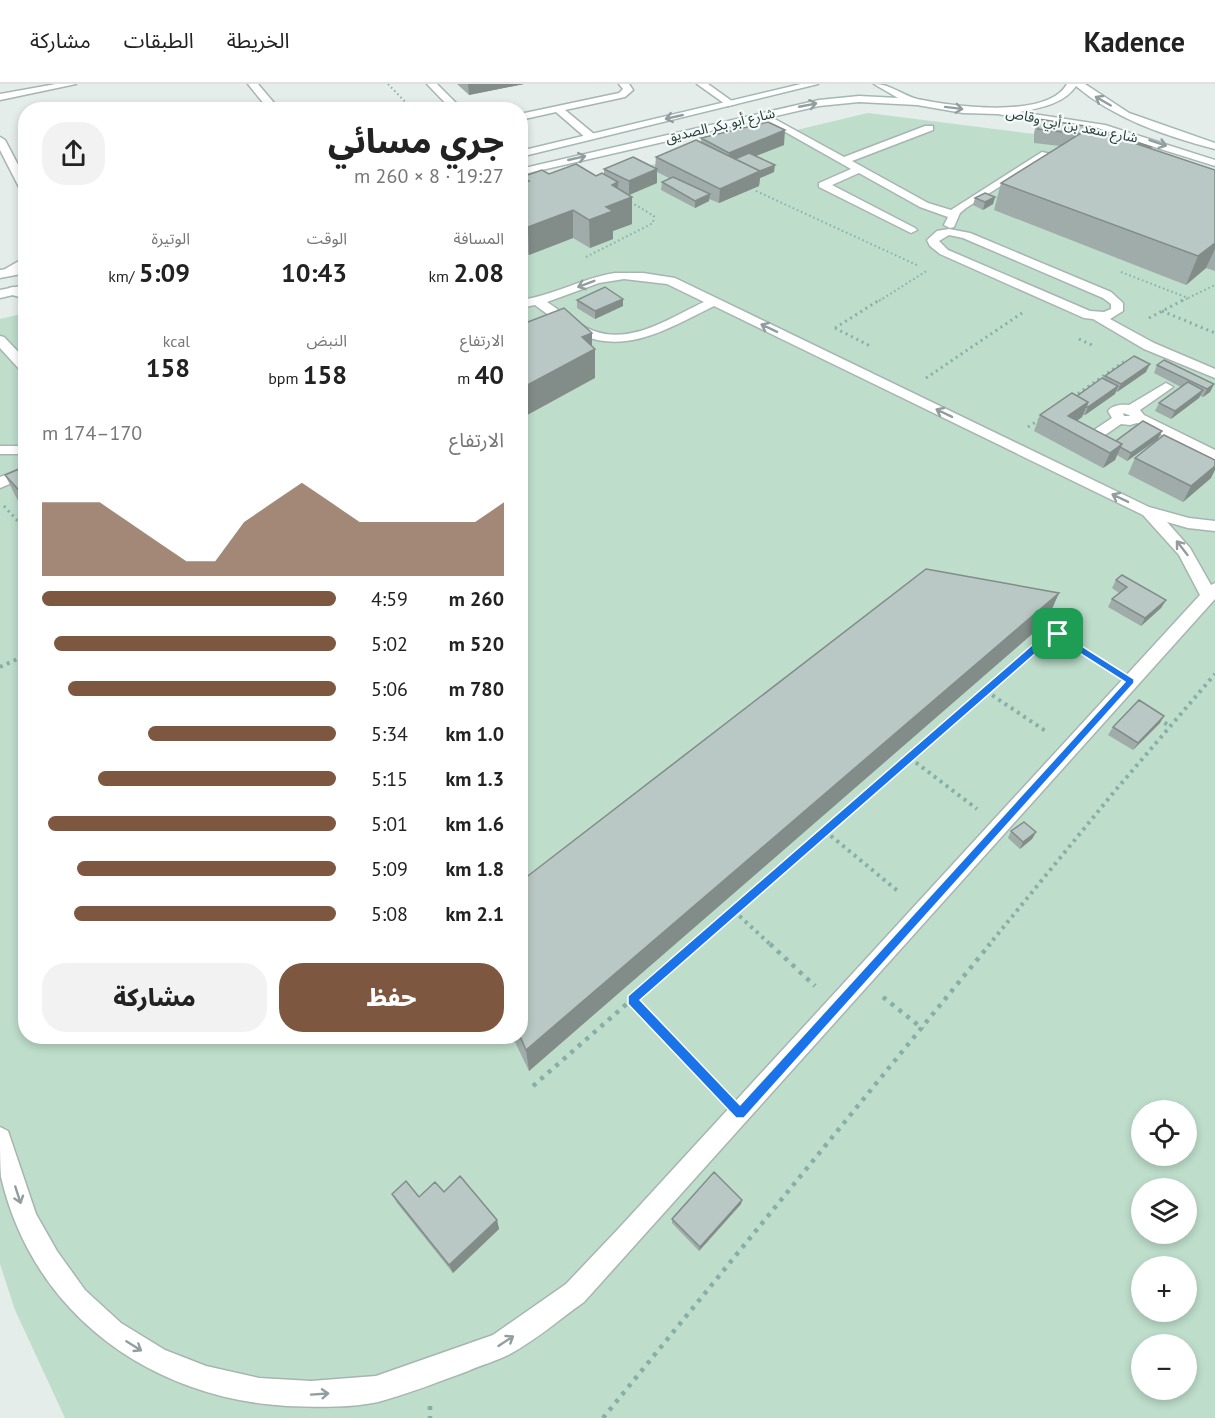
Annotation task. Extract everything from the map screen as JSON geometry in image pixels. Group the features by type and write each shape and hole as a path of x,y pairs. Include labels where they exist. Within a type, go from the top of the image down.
{"main road":[{"path":"0,97 71,84"},
{"path":"253,84 268,102"},
{"path":"432,84 450,102"},
{"path":"528,115 622,95 628,90 624,84"},
{"path":"702,84 731,104"},
{"path":"781,92 792,84"},
{"name":"شارع أبو بكر الصديق","path":"528,152 813,84"},
{"path":"879,84 901,95 923,102 964,109 998,111 1044,104 1060,97 1072,84"},
{"name":"شارع سعد بن أبي وقاص","path":"1079,84 1102,101 1129,115 1215,146"},
{"name":"شارع أبو بكر الصديق","path":"528,170 762,115 839,100 880,99 923,102"},
{"path":"558,109 590,136"},
{"name":"شارع سعد بن أبي وقاص","path":"998,111 1105,128 1215,163"},
{"path":"762,115 932,209 953,215"},
{"path":"842,161 929,128"},
{"path":"0,140 18,175"},
{"path":"949,232 953,215 969,201 1046,154"},
{"path":"858,170 823,185 911,230"},
{"path":"1097,316 1113,314 1117,311 1117,303 1107,295 977,240 949,232 941,233 933,240 937,248 1079,312 1097,316 1131,336 1215,374"},
{"path":"4,273 18,265"},
{"path":"528,303 538,302 596,280 628,275 671,281 1144,510 1188,523 1215,526"},
{"path":"0,294 18,289"},
{"path":"538,302 587,333 597,337 619,339 639,335 713,302"},
{"path":"0,340 18,359"},
{"path":"1087,441 1119,419 1130,422 1134,414 1166,387"},
{"path":"1134,414 1215,457 1203,466"},
{"path":"0,450 18,450"},
{"path":"0,483 18,475"},
{"path":"0,1139 26,1219 48,1260 76,1299 112,1332 157,1360 206,1379 259,1391 311,1394 376,1389 430,1372 501,1345 575,1293 740,1114 1211,592 1184,550 1162,525 1144,510"}],"path":[{"path":"388,84 405,102"},
{"path":"579,259 653,223 654,216 625,198"},
{"path":"876,350 835,328 928,270"},
{"path":"1161,311 1215,333"},
{"path":"903,393 1023,313"},
{"path":"1067,400 1125,361"},
{"path":"918,371 938,381"},
{"path":"1018,422 1028,427 1048,414"},
{"path":"0,502 18,521"},
{"path":"532,1086 1053,634 1063,637 1131,681"},
{"path":"0,666 18,658"},
{"path":"603,1418 1114,792 1215,674"},
{"path":"986,691 1070,748"},
{"path":"910,758 1000,826"},
{"path":"825,831 923,912"},
{"path":"734,911 837,1006"},
{"path":"862,979 922,1029"},
{"path":"632,1000 740,1114"}],"green space":[{"path":"868,113 1082,140 1215,186 1215,1418 65,1418 15,1310 0,1264 0,319 18,315 18,1044 528,1044 528,194"}],"building":[{"path":"1038,119 1092,127 1151,147 1089,128 1080,134 1038,129"},
{"path":"768,122 785,130 729,153 701,138"},
{"path":"1089,128 1215,170 1215,243 1198,256 1001,183"},
{"path":"696,140 760,171 720,189 656,157"},
{"path":"749,153 775,165 760,171 735,159"},
{"path":"633,157 657,169 629,181 604,169"},
{"path":"576,164 596,176 602,173 618,182 612,185 632,197 606,207 613,211 589,220 573,210 528,227 528,175 542,170 549,174"},
{"path":"673,177 710,194 695,201 662,182"},
{"path":"985,193 995,197 985,202 975,198"},
{"path":"605,287 623,299 595,311 577,300"},
{"path":"564,308 592,333 582,337 595,349 528,385 528,322"},
{"path":"1134,356 1150,364 1121,384 1105,376"},
{"path":"1164,360 1214,384 1207,389 1157,365"},
{"path":"1102,378 1118,386 1086,407 1088,402 1077,396"},
{"path":"1188,382 1203,390 1175,411 1159,403"},
{"path":"1072,393 1088,402 1068,416 1122,444 1110,453 1040,415"},
{"path":"1143,421 1162,431 1131,453 1120,447 1122,444 1116,441"},
{"path":"1164,435 1215,460 1215,466 1191,486 1135,458"},
{"path":"18,469 18,489 5,475"},
{"path":"926,569 1059,593 526,1050 523,1044 528,1044 528,876"},
{"path":"1122,575 1166,600 1145,618 1112,599 1127,587 1116,580"},
{"path":"1139,700 1164,716 1138,743 1113,727"},
{"path":"1024,822 1036,832 1023,842 1011,831"},
{"path":"714,1172 742,1200 700,1247 672,1219"},
{"path":"460,1176 497,1220 449,1265 392,1194 406,1181 419,1197 435,1182 444,1192"}],"route":[{"path":"1050,634 1058,634 1131,681 740,1114 632,1000 1050,634"}]}
